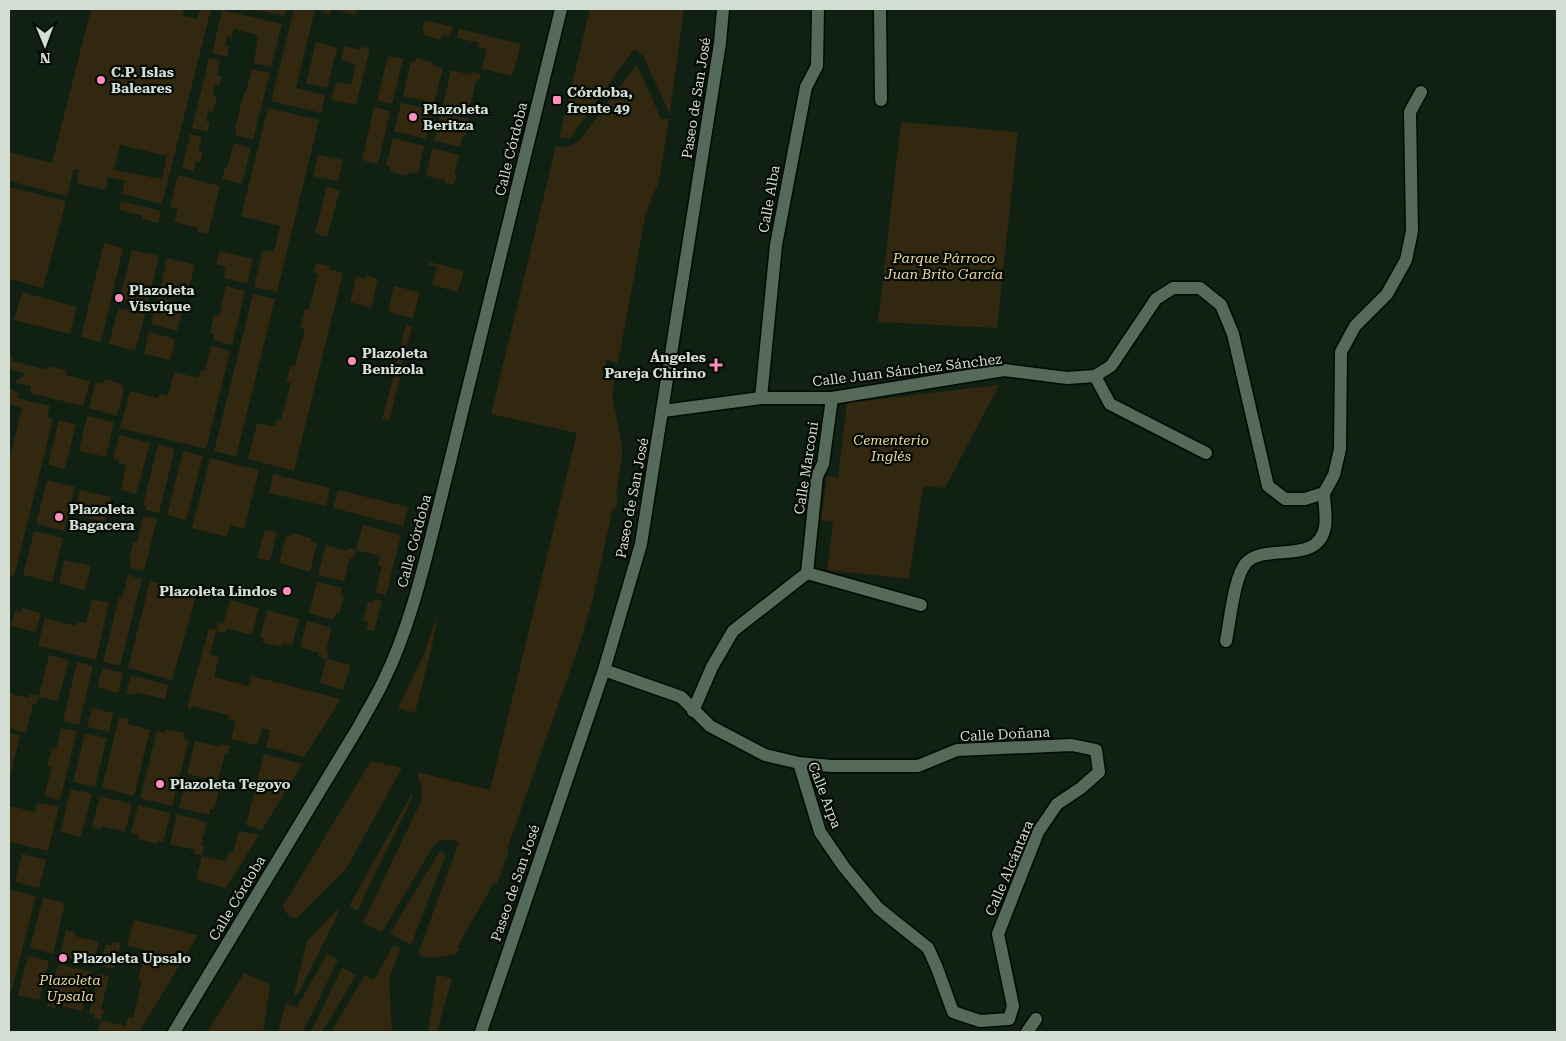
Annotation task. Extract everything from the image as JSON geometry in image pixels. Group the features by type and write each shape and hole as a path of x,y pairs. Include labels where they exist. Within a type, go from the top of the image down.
{"street":[{"name":"Calle Córdoba","path":"174,1032 359,726 384,681 406,626 423,570 561,9"},
{"name":"Paseo de San José","path":"481,1032 604,670 641,544 720,43 723,9"},
{"name":"Calle Alba","path":"760,398 776,245 806,87 817,66 818,9"},
{"path":"880,9 881,100"},
{"path":"1226,641 1239,574 1247,562 1257,554 1304,551 1319,540 1325,528 1324,492 1334,475 1340,450 1341,352 1355,326 1387,294 1406,260 1412,231 1410,112 1421,92"},
{"path":"1206,452 1110,404 1095,376 1112,366 1156,299 1173,288 1200,288 1221,305 1233,334 1268,486 1286,500 1305,500 1324,492"},
{"name":"Calle Juan Sánchez Sánchez","path":"663,411 760,398 832,398 1004,370 1067,378 1095,376"},
{"name":"Calle Marconi","path":"807,573 817,476 823,464 832,398"},
{"path":"693,711 712,667 734,631 807,573 921,605"},
{"name":"Calle Arpa","path":"604,670 681,697 710,726 765,755 799,763 820,832 844,867 878,908 928,948 953,1012 980,1021 1009,1019"},
{"name":"Calle Doñana","path":"799,763 831,766 918,766 957,750 1072,745 1096,750"},
{"name":"Calle Alcántara","path":"1009,1019 1013,1006 998,934 1038,832 1057,804 1081,788 1099,772 1096,750"},
{"path":"1027,1032 1036,1019"}],"green space":[{"name":"C.P. Islas Baleares","path":"91,9 184,9 183,16 197,19 200,9 211,9 162,204 122,194 125,181 108,177 105,190 77,183 79,170 74,169 67,196 9,181 9,152 52,163","holes":["120,145 167,156 162,179 114,170"]},
{"path":"253,9 286,9 284,16"},
{"path":"294,9 315,9 296,88 325,95 321,113 271,101"},
{"path":"322,9 332,9 330,15 322,12"},
{"path":"332,9 357,9 355,15"},
{"path":"590,9 684,9 670,111 668,111 643,55 634,49 570,138 559,138"},
{"path":"222,10 282,24 271,67 254,63 258,35 234,29 232,37 227,36 225,45 229,46 227,57 212,53"},
{"path":"425,20 453,27 450,36 442,35 440,40 423,35 424,31 422,30"},
{"path":"459,29 521,44 512,76 482,69 487,49 478,47 479,43 457,38"},
{"path":"316,42 337,48 327,88 306,83"},
{"path":"344,46 360,50 361,46 370,49 356,105 331,100 336,82 351,85 356,64 341,60"},
{"path":"388,56 403,59 392,104 377,101"},
{"path":"209,58 220,61 217,75 222,76 219,86 215,85 213,95 217,96 213,112 208,111 206,121 210,123 208,132 192,128"},
{"path":"416,58 434,63 434,66 443,68 434,103 403,96 411,61 415,62"},
{"path":"637,64 661,119 669,119 659,182 645,217 618,363 606,360 605,372 616,374 612,394 622,445 616,508 613,508 593,598 580,643 507,849 509,850 497,884 494,883 457,947 460,949 456,954 427,958 418,954 459,842 446,840 434,845 382,932 363,923 421,801 422,788 417,772 490,790 577,433 491,414 556,146 568,147 579,141"},
{"path":"252,69 270,73 253,140 235,135 244,92 246,92"},
{"path":"451,70 471,75 472,71 481,74 479,81 476,81 469,111 443,105"},
{"path":"401,103 433,110 426,139 394,131"},
{"path":"374,107 390,111 378,164 362,160"},
{"path":"268,108 319,120 277,292 254,287 263,250 274,252 280,226 241,216"},
{"path":"441,112 470,119 466,137 463,136 460,147 434,141"},
{"name":"Parque Párroco Juan Brito García","path":"901,122 1018,132 997,328 878,322"},
{"path":"190,134 202,137 198,151 203,152 200,162 196,161 194,171 182,168"},
{"path":"393,138 424,146 418,174 408,172 407,176 389,171 390,166 386,166"},
{"path":"234,143 251,148 242,184 222,179"},
{"path":"432,148 459,155 454,173 457,174 454,185 445,183 445,180 426,176"},
{"path":"318,155 343,160 338,181 313,176"},
{"path":"178,175 220,186 208,234 198,232 198,228 174,222 178,209 170,207"},
{"path":"327,186 340,190 327,237 315,233"},
{"path":"9,187 66,201 43,288 9,279"},
{"path":"121,201 161,211 158,223 142,219 143,216 119,210"},
{"path":"104,243 123,248 101,342 81,337"},
{"path":"132,250 159,256 147,306 120,299"},
{"path":"220,251 253,259 247,284 224,278 226,267 216,264"},
{"path":"167,258 195,265 187,296 160,289"},
{"path":"430,262 464,271 458,292 432,285 437,267 428,265"},
{"path":"316,263 329,266 329,269 343,273 294,471 248,459 257,423 275,427 277,419 281,420 291,383 286,382 291,365 295,366 305,329 300,328 305,309 309,310 318,274 313,272"},
{"path":"366,275 378,279 371,308 350,302 356,276 366,279"},
{"path":"226,286 245,291 232,345 213,340 214,334 210,333 214,315 219,316"},
{"path":"394,286 420,292 413,319 388,312"},
{"path":"22,292 77,307 70,334 14,320"},
{"path":"253,294 275,299 236,457 214,451"},
{"path":"158,297 184,304 177,331 151,324"},
{"path":"118,308 145,314 135,351 109,344"},
{"path":"406,324 412,326 402,365 396,363"},
{"path":"149,332 175,339 170,360 144,354"},
{"path":"211,346 230,351 206,449 120,428 130,391 158,398 159,394 168,396 174,372 198,378 201,370 205,371"},
{"path":"9,355 13,356 12,361 47,370 49,366 66,370 65,375 90,381 83,406 30,393 31,386 16,383 16,380 25,375 25,373 9,369"},
{"path":"395,372 401,374 389,421 382,419"},
{"path":"105,379 122,384 121,389 124,389 117,416 89,408 96,382 103,384"},
{"name":"Cementerio Inglés","path":"999,385 945,488 923,486 909,579 827,570 833,522 821,520 827,476 838,478 847,403"},
{"path":"9,389 19,392 17,398 50,406 47,417 53,419 14,577 9,575 9,481 11,473 9,472 9,461 22,408 9,404"},
{"path":"87,416 114,422 106,457 79,451"},
{"path":"59,420 76,424 65,469 48,465"},
{"path":"119,435 150,443 136,494 121,490 126,465 119,463 119,460 113,459"},
{"path":"158,444 175,449 159,513 145,510 146,506 143,505"},
{"path":"183,451 203,456 186,520 167,515"},
{"path":"210,458 259,470 244,529 230,525 227,537 192,528"},
{"path":"273,474 330,488 326,506 269,493"},
{"path":"47,480 75,487 64,531 36,524"},
{"path":"80,490 111,497 105,522 74,515"},
{"path":"338,490 408,507 403,526 333,508"},
{"path":"143,516 157,519 144,571 130,568 131,561 129,560 133,542 137,543"},
{"path":"363,525 401,535 386,595 375,593 382,566 378,565 380,556 356,550"},
{"path":"265,529 277,533 270,561 257,558"},
{"path":"34,531 63,538 52,582 23,575"},
{"path":"292,533 311,538 310,541 317,543 310,572 279,563 286,535 291,536"},
{"path":"326,545 347,551 348,548 356,550 353,559 350,558 344,581 318,575"},
{"path":"64,560 91,566 85,590 59,583"},
{"path":"128,575 142,579 120,666 103,662 119,597 122,598"},
{"path":"150,581 197,593 172,680 128,668"},
{"path":"317,582 342,588 341,595 344,596 339,614 336,613 333,620 309,613"},
{"path":"92,599 109,603 96,660 38,646 45,618 76,626 78,622 86,623"},
{"path":"374,599 382,601 374,631 366,629 368,622 363,620 368,602 372,603"},
{"path":"230,600 259,608 252,635 227,628 225,633 216,631 210,654 219,657 214,677 249,686 252,676 341,699 304,757 266,747 270,730 262,728 257,745 231,739 236,721 228,719 229,715 192,706 191,709 187,708 209,628 216,630 219,622 223,624"},
{"path":"22,608 41,613 36,632 11,626 15,611 21,612"},
{"path":"267,610 299,619 292,645 282,643 281,647 262,642 264,639 260,637"},
{"path":"438,612 432,646 415,713 398,708 425,652"},
{"path":"307,621 332,628 326,650 328,651 327,659 351,665 343,690 320,683 326,659 318,656 319,653 300,647"},
{"path":"49,655 69,660 58,701 39,697 37,704 33,704 26,733 9,728 9,693 29,698 30,694 39,696"},
{"path":"77,662 93,666 79,725 63,721"},
{"path":"102,668 123,673 118,693 97,687"},
{"path":"131,675 168,685 165,699 136,692 135,695 126,693"},
{"path":"92,708 113,713 109,732 87,727"},
{"path":"119,717 129,719 128,724 150,730 134,796 102,788"},
{"path":"61,728 77,731 60,800 44,796 52,767 47,766 52,748 56,749"},
{"path":"166,729 184,733 183,739 189,740 172,806 140,798 157,731 165,733"},
{"path":"9,733 20,736 9,781"},
{"path":"85,733 107,738 95,787 73,782"},
{"path":"195,741 220,747 221,744 230,746 228,754 225,753 218,781 187,774"},
{"path":"264,754 302,764 262,830 246,825"},
{"path":"371,761 402,768 346,869 296,919 286,912 283,906"},
{"path":"186,780 216,787 216,790 219,791 214,809 210,809 209,815 179,808"},
{"path":"71,789 92,794 81,837 60,832"},
{"path":"411,795 413,796 357,911 349,906"},
{"path":"100,796 132,804 125,832 102,826 101,829 92,827"},
{"path":"37,803 59,806 48,851 9,842 9,814 11,806 35,812"},
{"path":"138,805 171,813 163,842 158,841 157,844 139,839 139,835 131,833"},
{"path":"177,814 207,822 201,845 204,846 202,856 226,861 229,852 233,853 239,831 259,835 226,888 196,880 202,855 194,853 195,850 170,844"},
{"path":"440,851 446,854 411,945 390,933"},
{"path":"22,854 46,860 39,888 15,882"},
{"path":"9,889 36,896 11,993 9,992 9,925 11,915 9,914"},
{"path":"43,897 65,903 53,954 30,948"},
{"path":"337,910 339,912 298,994 295,996 307,941"},
{"path":"134,920 198,935 139,1032 98,1032 101,1020 125,1026 128,1017 133,1018 142,981 138,980 145,950 127,945"},
{"path":"66,930 75,932 75,936 99,942 93,964 60,955"},
{"path":"113,942 121,943 114,969 100,966 106,944 111,946"},
{"path":"396,945 400,949 389,979 392,1032 331,1032 365,975 374,980 393,946"},
{"path":"327,954 338,960 303,1032 278,1032 286,1003 297,1007"},
{"path":"28,956 49,961 39,1000 18,995"},
{"name":"Plazoleta Upsala","path":"58,964 92,972 82,1011 57,1005 56,1008 47,1006"},
{"path":"342,968 356,975 322,1032 311,1032"},
{"path":"244,973 268,983 270,987 263,1032 207,1032"},
{"path":"98,974 109,976 101,1009 104,1010 101,1020 93,1018 94,1014 89,1013"},
{"path":"437,975 452,978 437,1032 428,1032"}],"place":[{"name":"C.P. Islas Baleares","path":"101,80"},
{"name":"Córdoba, frente 49","path":"557,100"},
{"name":"Plazoleta Beritza","path":"413,117"},
{"name":"Plazoleta Visvique","path":"119,298"},
{"name":"Plazoleta Benizola","path":"352,361"},
{"name":"Ángeles Pareja Chirino","path":"716,365"},
{"name":"Plazoleta Bagacera","path":"59,517"},
{"name":"Plazoleta Lindos","path":"287,591"},
{"name":"Plazoleta Tegoyo","path":"160,784"},
{"name":"Plazoleta Upsalo","path":"63,958"}]}
